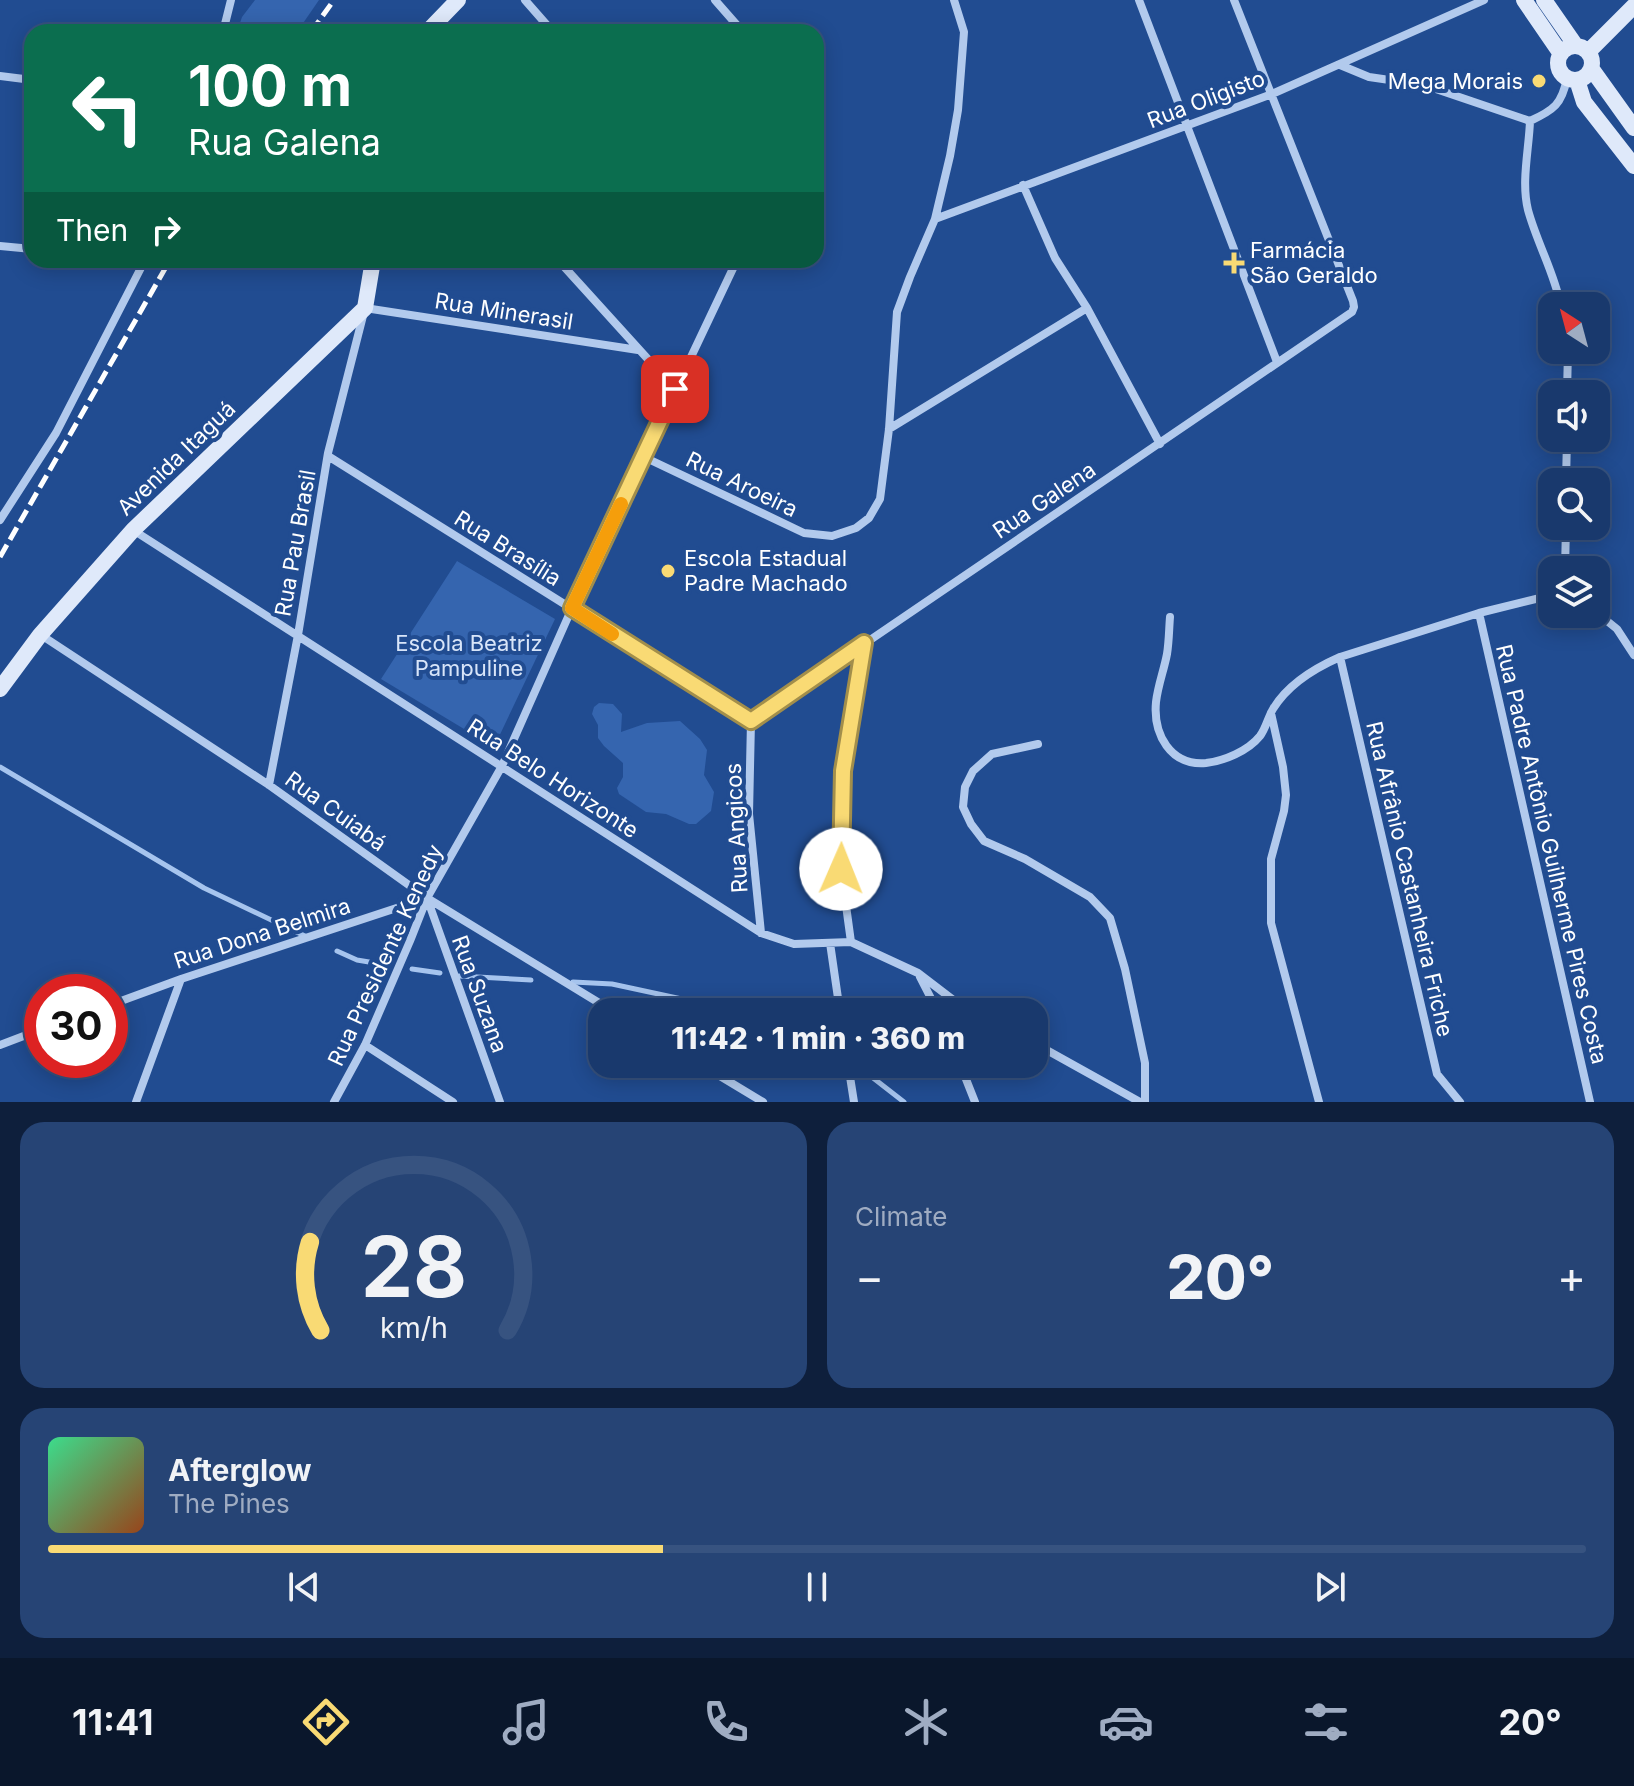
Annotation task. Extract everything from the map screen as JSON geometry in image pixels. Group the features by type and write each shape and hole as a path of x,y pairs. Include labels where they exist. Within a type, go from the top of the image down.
{"main road":[{"path":"435,24 458,0"},
{"path":"1524,0 1579,55 1586,76 1572,79"},
{"path":"1544,0 1579,55 1634,128"},
{"path":"1634,6 1579,55 1558,63 1560,72 1572,79 1584,102 1634,166"},
{"path":"365,308 372,268"},
{"name":"Avenida Itaguá","path":"0,689 40,635 133,530 365,308"}],"street":[{"path":"225,24 231,0"},
{"path":"525,0 546,24"},
{"path":"715,0 736,24"},
{"path":"889,429 897,312 935,219 958,110 964,32 954,0"},
{"path":"1139,0 1277,362"},
{"path":"1234,0 1272,94"},
{"name":"Rua Oligisto","path":"935,219 1272,94 1484,0"},
{"path":"1340,65 1369,77 1424,85 1530,121 1550,112 1572,79"},
{"path":"0,76 24,79"},
{"name":"Rua Galena","path":"751,721 1352,312 1354,307 1272,94"},
{"path":"1530,121 1525,186 1528,210 1557,292"},
{"path":"1023,185 1055,258 1087,308 1160,444"},
{"path":"0,246 24,248"},
{"path":"0,520 56,433 140,268"},
{"path":"565,268 675,389"},
{"name":"Rua Presidente Kenedy","path":"334,1102 365,1045 427,898 502,766 572,608 733,268"},
{"name":"Rua Minerasil","path":"365,308 638,350"},
{"name":"Rua Pau Brasil","path":"269,785 328,456 365,308"},
{"path":"889,429 1087,308"},
{"name":"Rua Aroeira","path":"644,457 804,533 832,536 856,528 869,518 880,499 889,429"},
{"name":"Rua Brasília","path":"328,456 751,721"},
{"name":"Rua Belo Horizonte","path":"133,530 761,933 794,944 851,942 918,973 951,998"},
{"path":"1170,617 1167,653 1156,702 1156,720 1168,750 1181,759 1197,764 1225,760 1259,737 1284,694 1319,666 1479,613 1538,598"},
{"name":"Rua Padre Antônio Guilherme Pires Costa","path":"1479,613 1590,1102"},
{"path":"1610,623 1634,655"},
{"name":"Rua Cuiabá","path":"40,635 269,785 427,898 591,998"},
{"path":"851,942 841,869 843,771 864,643"},
{"name":"Rua Afrânio Castanheira Friche","path":"1340,657 1437,1074 1460,1102"},
{"path":"1271,712 1286,795 1271,859 1271,923 1319,1102"},
{"name":"Rua Angicos","path":"751,721 749,814 761,933"},
{"path":"1038,744 992,754 973,771 965,787 963,807 984,841 1025,859 1090,897 1110,918 1125,969 1145,1063 1143,1102 1048,1051"},
{"name":"Rua Dona Belmira","path":"128,998 427,898"},
{"name":"Rua Suzana","path":"427,898 500,1102"},
{"path":"830,943 838,998"},
{"path":"918,973 931,998"},
{"path":"136,1102 181,979"},
{"path":"0,1045 24,1036"},
{"path":"365,1045 453,1102"},
{"path":"723,1078 763,1102"},
{"path":"850,1078 854,1102"},
{"path":"966,1078 975,1102"}],"green space":[{"path":"255,0 319,0 302,24 240,24"},
{"name":"Escola Beatriz Pampuline","path":"457,561 555,619 494,747 381,679"},
{"path":"599,703 613,704 622,714 621,732 647,723 680,721 700,739 707,750 704,775 714,792 711,811 696,824 689,824 666,814 646,812 619,794 617,788 623,777 623,763 598,738 598,725 592,714"}],"waterway":[{"path":"0,767 204,888 307,937"},
{"path":"337,951 357,960 387,965"},
{"path":"412,969 440,973"},
{"path":"459,976 531,980"},
{"path":"573,982 612,984 677,998"},
{"path":"873,1078 904,1102"}],"railway":[{"path":"317,24 334,0"},
{"path":"0,557 165,268"}],"slow traffic":[{"path":"612,634 572,608 621,504"}],"place":[{"name":"Mega Morais","path":"1539,81"},
{"name":"Farmácia São Geraldo","path":"1234,263"},
{"name":"Escola Estadual Padre Machado","path":"668,571"}],"route":[{"path":"675,389 572,608 751,721 864,643 843,771 841,869"}]}
